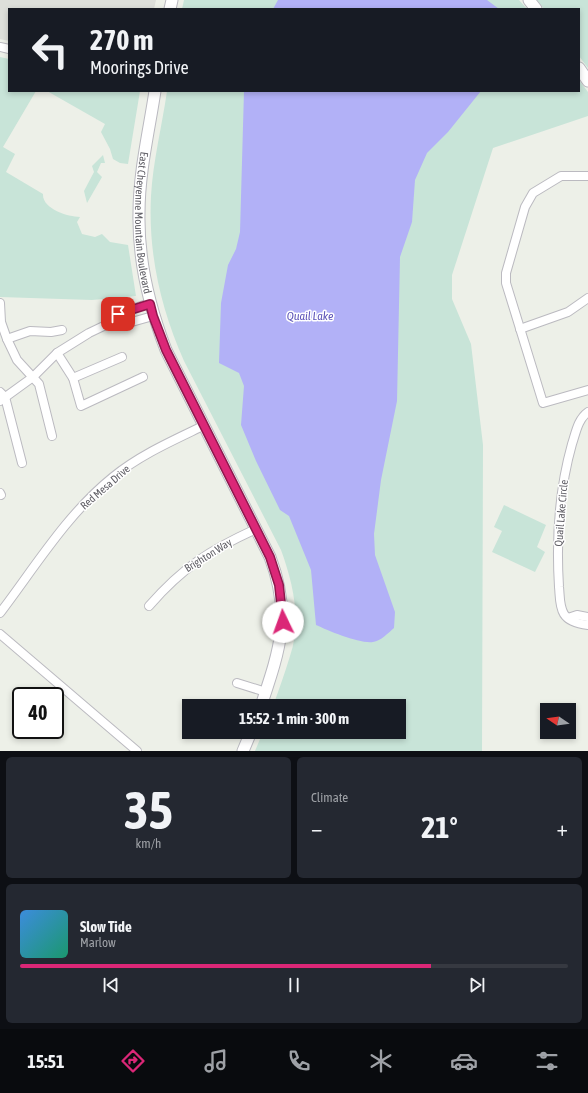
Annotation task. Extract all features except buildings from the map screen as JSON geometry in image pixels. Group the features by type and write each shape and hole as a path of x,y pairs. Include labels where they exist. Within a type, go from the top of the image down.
{"street":[{"path":"529,0 535,8"},
{"path":"580,69 588,80"},
{"name":"East Cheyenne Mountain Boulevard","path":"155,92 143,172 139,212 141,253 150,304 166,350 276,572 283,610 281,638 264,699"},
{"path":"588,176 569,175 555,178 533,192 525,207 506,278 543,403 588,390"},
{"path":"520,329 568,312 588,298"},
{"path":"0,303 1,322 17,360 39,384 52,436"},
{"path":"22,463 2,397 33,377 57,353 89,333 112,322 118,314 150,304"},
{"path":"112,322 121,325 153,316"},
{"path":"7,339 30,331 51,332 62,330"},
{"path":"57,353 73,378 81,406 143,377"},
{"path":"73,378 122,357"},
{"name":"Quail Lake Circle","path":"567,617 561,605 558,568 561,499 569,456 577,427 584,414 588,412"},
{"name":"Red Mesa Drive","path":"0,613 71,519 98,490 132,463 203,426"},
{"name":"Brighton Way","path":"150,606 170,582 198,559 229,541 256,529"},
{"path":"557,620 577,615 588,617"},
{"path":"567,617 578,624 588,625"},
{"path":"0,634 137,751"},
{"path":"237,683 266,692"},
{"path":"243,751 248,739"}],"shaded area":[{"path":"0,0 156,0 154,8 8,8 8,41 0,39"}],"green space":[{"path":"184,0 519,0 526,8 182,8"},
{"path":"537,0 588,0 588,68 580,57 580,8 543,8"},
{"path":"0,57 8,59 8,92 35,92 3,147 15,154 6,172 43,194 44,199 51,208 69,216 80,217 77,222 82,234 95,237 102,234 110,242 128,245 136,296 92,300 0,297"},
{"path":"580,81 588,92 588,116 493,148 452,275 452,299 471,344 483,445 482,751 255,751 260,739 406,739 406,699 275,699 294,643 296,616 289,576 281,550 184,361 169,321 154,260 151,218 152,183 167,92 580,92"},
{"path":"49,92 140,92 128,164 120,163 113,159 110,149 101,132 105,124"},
{"path":"103,155 105,163 101,163 97,172 102,177 87,203 84,191 94,172 92,166"},
{"path":"504,505 546,525 537,547 545,552 535,572 492,552 502,531 494,527"}],"water":[{"path":"278,0 487,0 498,8 274,8"},
{"name":"Quail Lake","path":"244,92 480,92 448,132 427,153 415,180 412,222 400,257 397,401 381,480 374,534 375,555 395,612 394,628 379,640 373,642 360,641 336,634 316,625 311,570 289,516 280,510 256,461 241,425 244,386 239,373 219,363 221,303 228,265 236,249 240,232"}],"route":[{"path":"118,314 150,304 166,350 270,557 279,585 283,610 283,622"}]}
